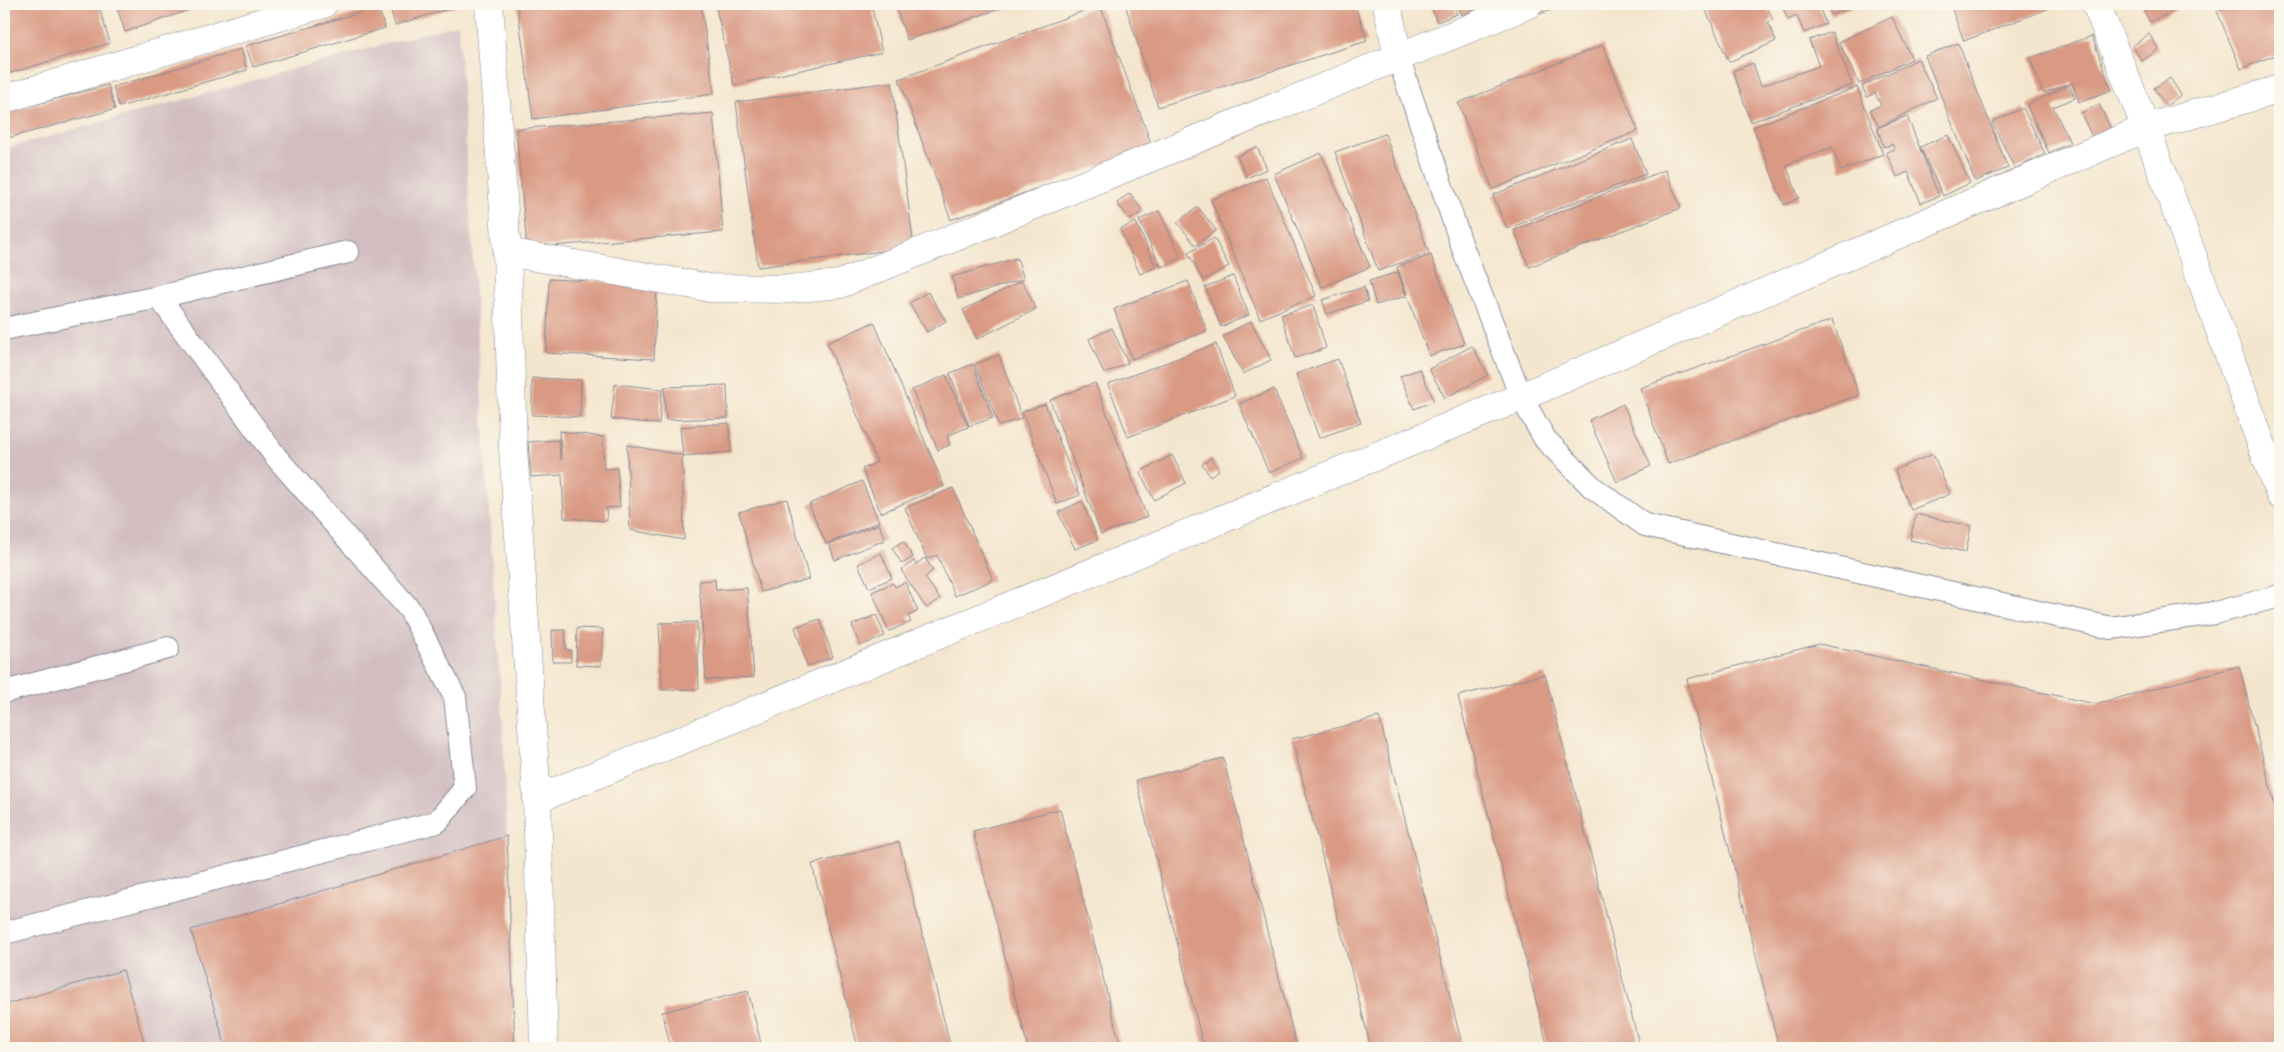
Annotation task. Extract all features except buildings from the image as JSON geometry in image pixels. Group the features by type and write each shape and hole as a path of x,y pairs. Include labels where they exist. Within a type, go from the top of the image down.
{"street":[{"path":"4,99 323,4"},
{"path":"488,4 507,252 513,448 537,799 544,1048"},
{"path":"1387,4 1398,57"},
{"path":"507,252 710,288 788,289 840,284 1529,4"},
{"path":"2096,4 2146,128 2280,495"},
{"path":"537,799 1521,397 2146,128 2280,89"}],"lane":[{"path":"1398,57 1462,246 1521,397 1545,439 1592,487 1645,525 2111,628 2215,613 2280,596"},
{"path":"4,329 160,297 348,252"},
{"path":"4,933 438,822 465,788 455,697 410,610 276,457 160,297"},
{"path":"4,692 168,648"}],"shaded area":[{"path":"458,24 503,732 515,1048 4,1048 4,149"}]}
